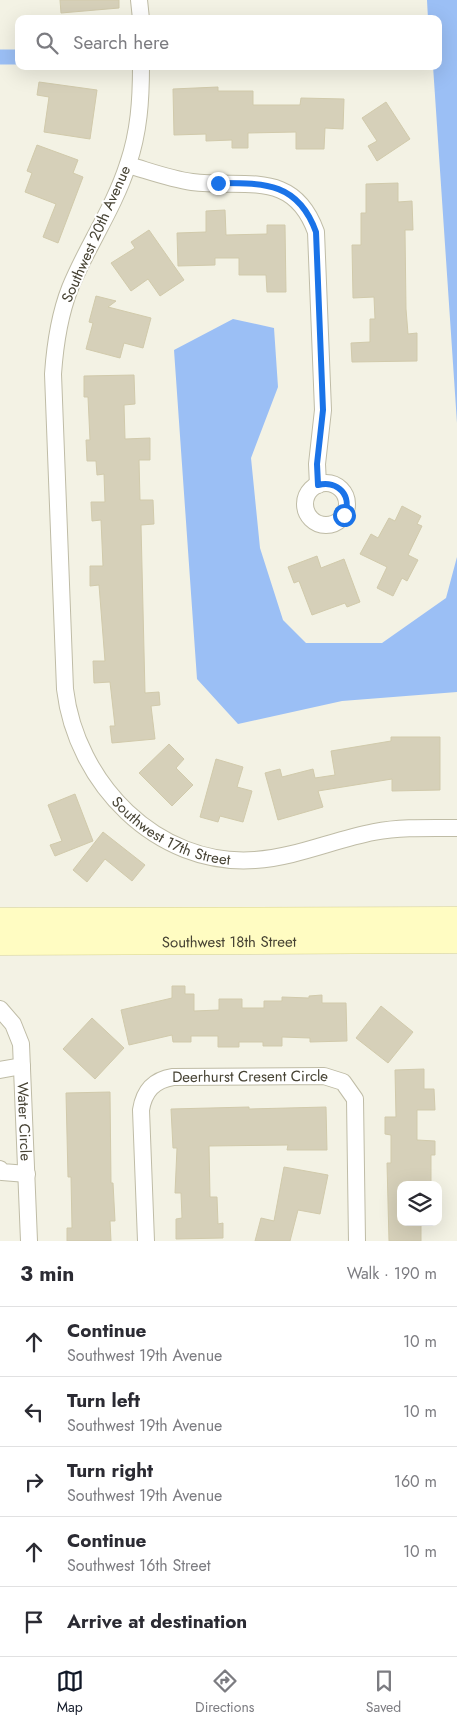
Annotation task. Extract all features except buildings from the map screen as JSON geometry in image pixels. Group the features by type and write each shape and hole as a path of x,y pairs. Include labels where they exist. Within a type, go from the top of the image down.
{"main road":[{"name":"Southwest 18th Street","path":"0,920 457,919"},
{"name":"Southwest 18th Street","path":"0,943 457,941"}],"street":[{"path":"140,0 141,15"},
{"name":"Southwest 20th Avenue","path":"61,582 53,374 55,346 69,290 116,196 128,165 138,124 141,70"},
{"path":"128,165 192,182 266,184 292,196 311,218 316,232 323,410 317,464 318,485"},
{"name":"Southwest 17th Street","path":"61,582 65,689 74,735 87,763 104,789 125,811 150,830 192,850 222,858 253,860 299,854 345,839 375,832 406,828 457,828"},
{"name":"Water Circle","path":"0,1009 13,1024 18,1034 22,1066 29,1241"},
{"path":"0,1070 22,1066"},
{"name":"Deerhurst Cresent Circle","path":"146,1241 141,1110 143,1100 154,1084 173,1077 324,1076 343,1082 355,1099 357,1241"},
{"path":"0,1169 2,1172 26,1174"}],"water":[{"path":"427,0 457,0 457,423 433,70 442,70 442,15 428,15"},
{"path":"233,319 274,328 278,387 251,458 260,548 283,620 306,643 382,643 446,598 457,557 457,692 342,701 238,724 197,679 174,350"}],"waterway":[{"path":"0,57 15,57"}],"route":[{"path":"218,183 266,184 280,189 292,196 303,206 311,218 316,232 323,410 317,464 318,485 332,484 341,490 347,504 344,515"}]}
